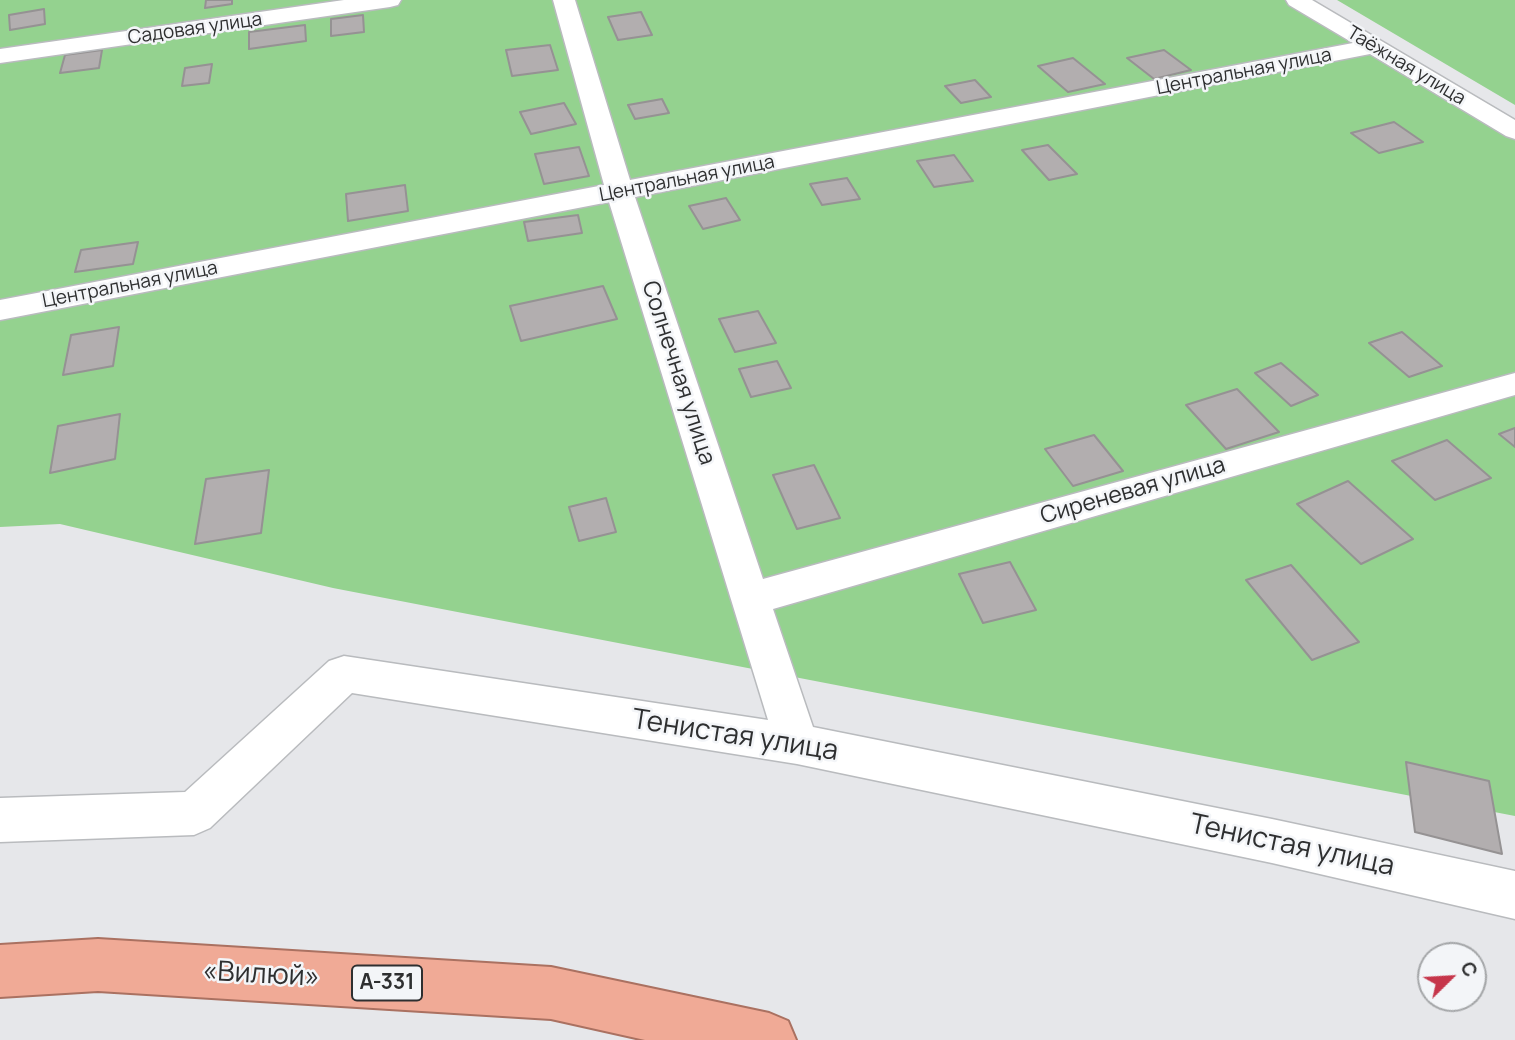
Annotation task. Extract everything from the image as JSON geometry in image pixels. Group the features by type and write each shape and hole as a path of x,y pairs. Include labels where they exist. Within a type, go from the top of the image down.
{"highway":[{"name":"«Вилюй»","path":"0,971 99,965 551,993 769,1040"}],"street":[{"name":"Садовая улица","path":"0,56 390,0"},
{"name":"Солнечная улица","path":"564,0 620,192 797,744"},
{"name":"Таёжная улица","path":"1297,0 1515,131"},
{"name":"Центральная улица","path":"0,310 1374,47"},
{"name":"Сиреневая улица","path":"751,599 1515,384"},
{"name":"Тенистая улица","path":"0,820 194,813 344,674 797,744 1272,841 1515,895"}],"green space":[{"path":"0,0 1297,0 1515,133 1515,816 333,588 60,524 0,527"},
{"path":"1337,0 1515,0 1515,105"}],"building":[{"path":"206,0 232,0 232,4 205,8"},
{"path":"44,9 45,24 10,30 9,15"},
{"path":"641,12 652,35 618,40 608,17"},
{"path":"363,15 364,32 331,36 331,19"},
{"path":"305,25 306,41 249,49 249,32"},
{"path":"550,45 558,70 512,76 506,50"},
{"path":"102,50 99,68 60,73 65,55"},
{"path":"1164,50 1191,70 1154,79 1127,58"},
{"path":"1073,58 1105,84 1068,92 1038,66"},
{"path":"212,64 209,83 182,86 185,68"},
{"path":"975,80 991,97 961,103 945,86"},
{"path":"662,99 669,113 635,119 628,105"},
{"path":"564,103 576,124 531,134 520,112"},
{"path":"1394,122 1423,142 1379,153 1351,133"},
{"path":"1048,145 1077,174 1049,180 1022,150"},
{"path":"579,147 589,176 544,184 535,154"},
{"path":"954,155 973,181 934,187 917,161"},
{"path":"847,178 860,199 822,205 810,184"},
{"path":"405,185 408,211 348,221 346,194"},
{"path":"726,198 740,220 703,229 689,206"},
{"path":"578,215 582,233 528,241 524,222"},
{"path":"138,242 133,264 75,272 81,250"},
{"path":"603,286 617,319 521,341 510,306"},
{"path":"758,311 776,343 735,352 719,319"},
{"path":"119,327 113,366 63,375 71,335"},
{"path":"1402,332 1442,366 1409,377 1369,343"},
{"path":"777,361 791,388 751,397 739,369"},
{"path":"1281,363 1318,395 1291,406 1255,373"},
{"path":"1237,389 1279,432 1226,449 1186,405"},
{"path":"120,414 115,459 50,473 58,426"},
{"path":"1515,428 1515,447 1499,434"},
{"path":"1094,435 1123,471 1073,486 1045,449"},
{"path":"1447,440 1491,478 1435,500 1392,461"},
{"path":"814,465 840,518 797,529 773,475"},
{"path":"269,470 261,533 195,544 206,479"},
{"path":"1348,481 1413,539 1361,564 1297,504"},
{"path":"606,498 616,532 579,541 569,507"},
{"path":"1010,562 1036,610 983,623 959,574"},
{"path":"1291,565 1359,642 1312,660 1246,580"},
{"path":"1406,762 1489,781 1502,854 1415,832"}]}
